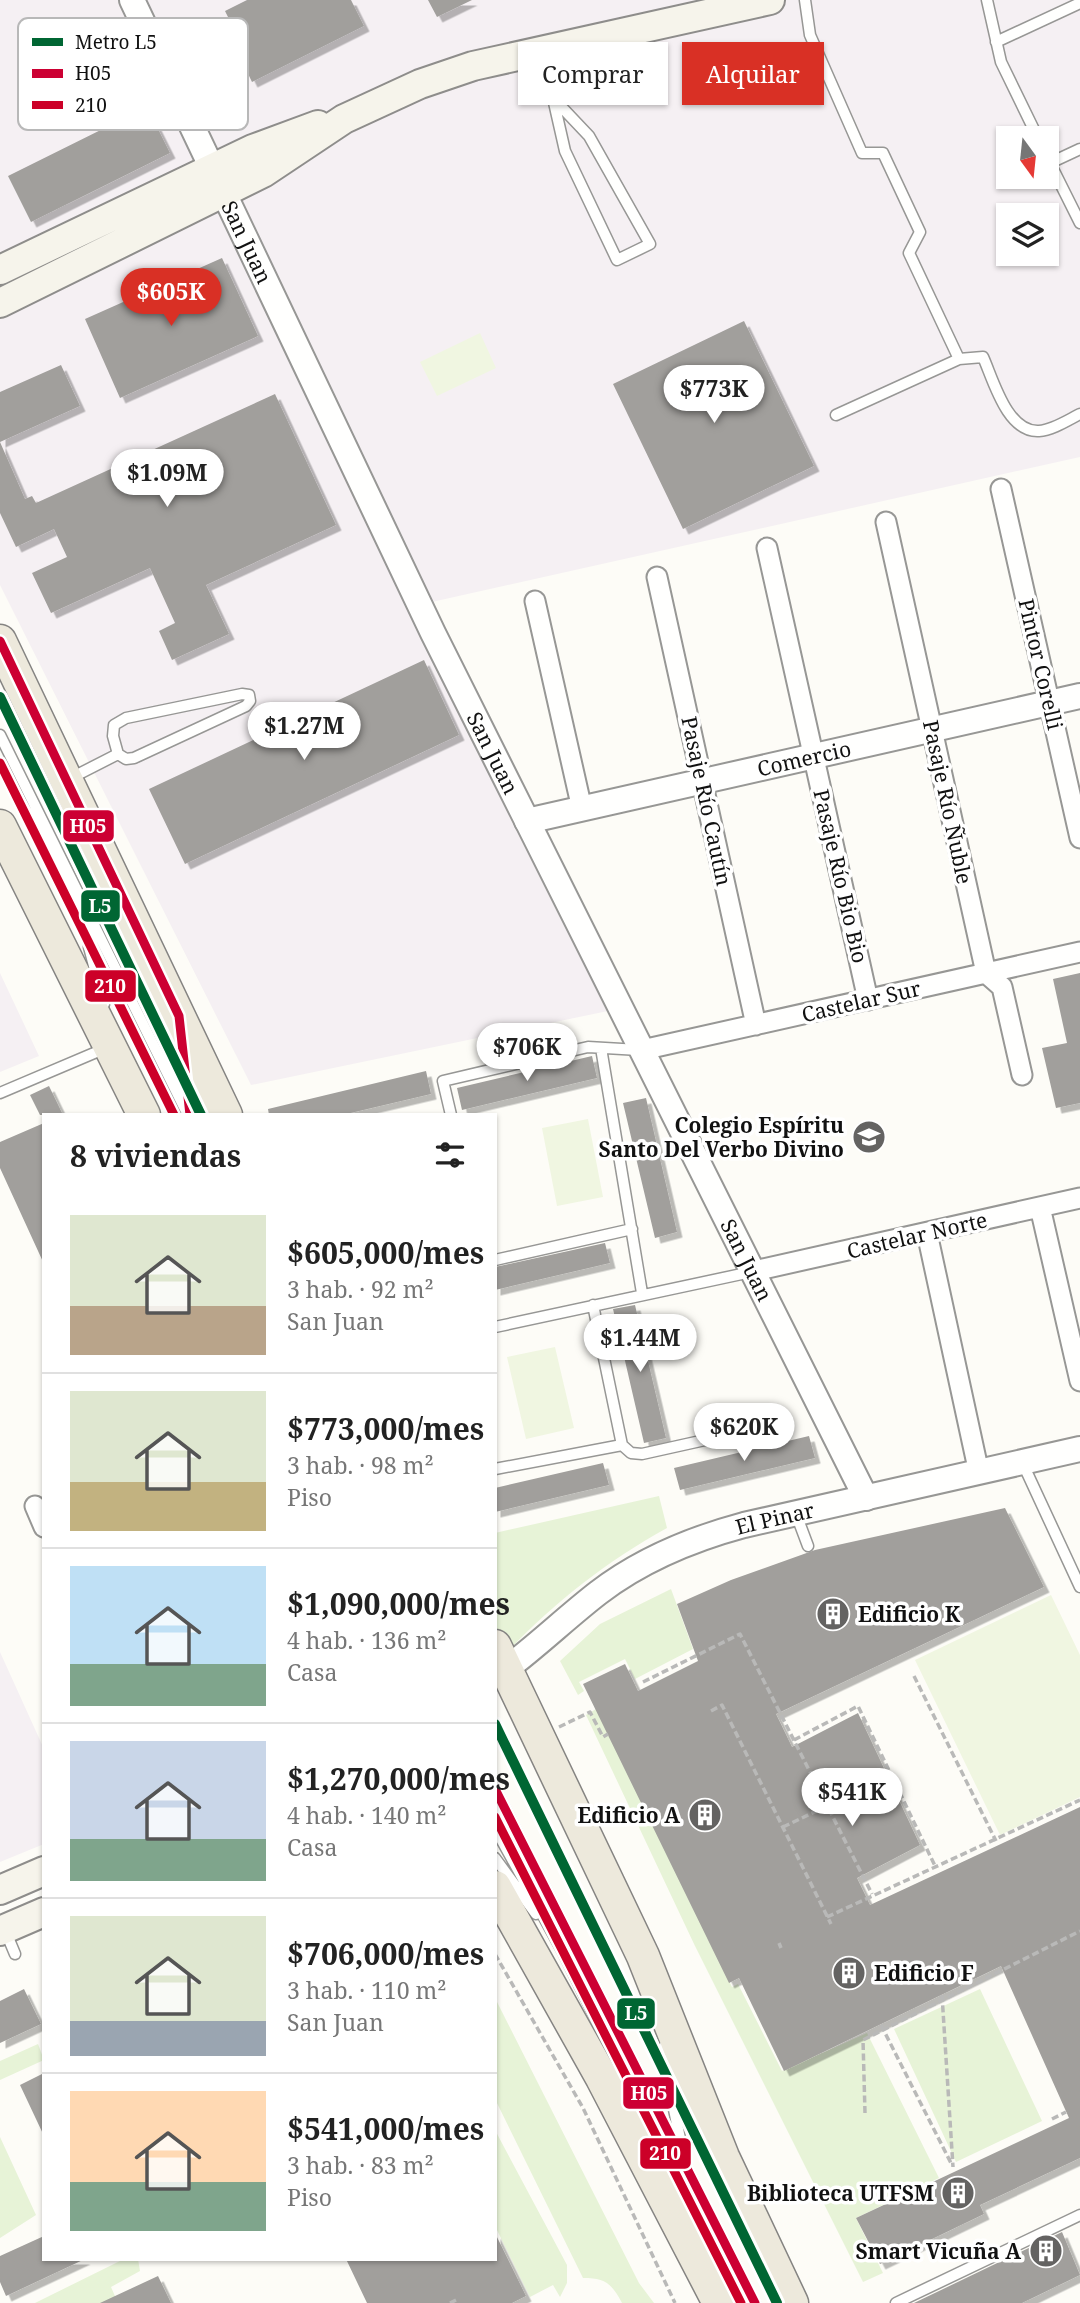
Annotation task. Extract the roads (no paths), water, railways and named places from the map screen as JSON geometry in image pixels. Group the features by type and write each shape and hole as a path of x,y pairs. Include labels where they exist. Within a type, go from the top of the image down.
{"main road":[{"path":"582,42 770,0"},
{"path":"0,270 217,181 263,173 344,119 446,74 518,57"},
{"path":"0,303 217,181"},
{"path":"0,641 225,1113"},
{"path":"0,825 143,1113"},
{"path":"498,1667 658,1989 723,2157 792,2303"},
{"path":"4,1885 42,1872"},
{"path":"497,1891 602,2078 719,2303"},
{"path":"7,1938 42,1913"}],"street":[{"name":"San Juan","path":"132,0 140,18"},
{"name":"San Juan","path":"193,130 353,467 527,821 866,1498"},
{"name":"Pintor Corelli","path":"1002,489 1080,838"},
{"name":"Pasaje Río Ñuble","path":"886,522 986,973 1002,987 1022,1074"},
{"name":"Pasaje Río Bio Bio","path":"767,548 868,1000"},
{"name":"Pasaje Río Cautín","path":"657,577 756,1025"},
{"path":"535,601 582,809"},
{"name":"Comercio","path":"527,821 1080,696"},
{"name":"Castelar Sur","path":"642,1050 1080,952"},
{"name":"Castelar Norte","path":"754,1271 1080,1198"},
{"path":"1040,1207 1080,1381"},
{"path":"927,1233 979,1473"},
{"name":"El Pinar","path":"498,1667 600,1592 659,1556 721,1531 1080,1450"},
{"path":"34,1506 42,1523"}],"lane":[{"path":"805,0 814,47 862,153 883,153 920,232 909,253 959,359"},
{"path":"987,0 1001,62 1032,126"},
{"path":"996,42 1080,3"},
{"path":"553,98 589,136 650,244 617,260 565,151 553,98"},
{"path":"1059,156 1080,149"},
{"path":"1059,181 1080,223"},
{"path":"836,415 959,359 983,357 1012,418 1024,428 1039,431 1080,414"},
{"path":"242,694 249,695 250,701 246,705 134,758 126,759 118,754 113,736 114,725 126,718 242,694"},
{"path":"0,735 188,1113"},
{"path":"66,780 118,754"},
{"path":"0,764 25,805 173,1113"},
{"path":"0,1093 116,1057 83,923"},
{"path":"179,1016 189,1113"},
{"path":"451,1113 443,1081 587,1047 642,1050"},
{"path":"601,1048 642,1293"},
{"path":"497,1260 632,1229"},
{"path":"497,1327 642,1293 754,1271"},
{"path":"593,1305 622,1445 631,1453 642,1454 741,1432"},
{"path":"497,1469 622,1445"},
{"path":"1022,1463 1080,1587"},
{"path":"796,1514 808,1546"},
{"path":"497,1793 755,2303"},
{"path":"497,1832 563,1952 737,2303"},
{"path":"497,1861 563,1952"},
{"path":"658,1989 671,2095 689,2175"},
{"path":"896,2303 1080,2215"}],"metro line":[{"name":"L5","path":"0,697 200,1113"},
{"name":"L5","path":"497,1728 777,2303"}],"place":[{"name":"Colegio Espíritu Santo Del Verbo Divino","path":"869,1137"},
{"name":"Edificio K","path":"833,1614"},
{"name":"Edificio A","path":"705,1815"},
{"name":"Edificio F","path":"849,1973"},
{"name":"Biblioteca UTFSM","path":"958,2193"},
{"name":"Smart Vicuña A","path":"1046,2251"}]}
